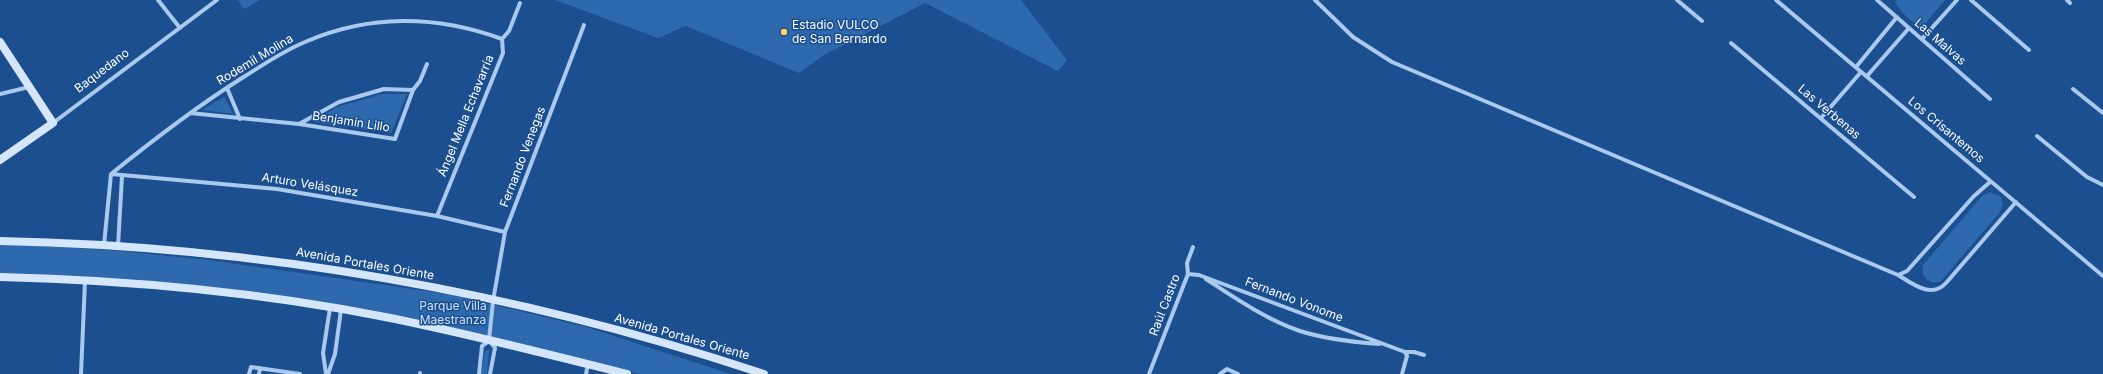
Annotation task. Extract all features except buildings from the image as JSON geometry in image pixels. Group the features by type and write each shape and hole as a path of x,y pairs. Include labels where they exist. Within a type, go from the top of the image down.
{"street":[{"path":"158,0 180,28"},
{"name":"Baquedano","path":"0,160 217,0"},
{"path":"1315,0 1353,38 1398,65 1898,275 1908,282 1930,291 1938,291 1946,283 2016,202"},
{"path":"1677,0 1702,21"},
{"name":"Los Crisantemos","path":"1776,0 2103,276"},
{"name":"Las Malvas","path":"1877,0 1990,99"},
{"path":"1883,5 1887,0"},
{"path":"1922,39 1957,0"},
{"path":"1971,0 2029,50"},
{"name":"Ángel Mella Echavarría","path":"437,216 502,53 502,39 510,31 520,3"},
{"path":"1856,67 1897,17"},
{"name":"Rodemil Molina","path":"110,174 190,113 227,88 298,45 321,35 357,25 394,20 431,21 467,28 502,39"},
{"name":"Fernando Venegas","path":"489,340 493,301 505,232 584,25"},
{"path":"1867,76 1909,28"},
{"path":"0,42 53,122"},
{"name":"Las Verbenas","path":"1731,43 1914,197"},
{"name":"Benjamín Lillo","path":"190,113 299,124 395,139 413,90 420,82 427,64"},
{"path":"1821,118 1861,72"},
{"path":"0,94 30,87"},
{"path":"227,88 240,119"},
{"name":"Benjamín Lillo","path":"299,124 339,102 384,89 413,90"},
{"path":"2073,89 2103,113"},
{"path":"2037,136 2087,178 2103,185"},
{"path":"104,245 110,174"},
{"name":"Arturo Velásquez","path":"110,174 277,189 437,216 505,232"},
{"path":"118,246 122,176"},
{"path":"1898,275 1907,271 1976,193 1990,182"},
{"name":"Avenida Portales Oriente","path":"0,241 104,245 240,257 390,278 630,333 764,374"},
{"name":"Raúl Castro","path":"1150,372 1188,274 1187,263 1193,247"},
{"name":"Fernando Vonome","path":"1188,274 1199,274 1405,352 1414,352 1424,355"},
{"name":"Fernando Vonome","path":"1199,274 1241,301 1299,331 1348,342 1383,344"},
{"path":"0,277 85,281 217,292 330,308 384,317 489,340 588,364 604,371 627,374"},
{"path":"81,374 85,281"},
{"path":"327,374 323,353 330,308"},
{"path":"327,374 335,354 341,310"},
{"path":"479,374 482,346 489,340"},
{"path":"489,340 495,348 490,374"},
{"path":"1402,374 1407,356 1405,352"},
{"path":"586,374 588,364"},
{"path":"248,374 251,367 300,374"},
{"path":"259,374 260,368"},
{"path":"1220,374 1227,368 1238,374"}],"green space":[{"path":"238,0 260,0 244,9"},
{"name":"Estadio VULCO de San Bernardo","path":"555,0 1021,0 1067,60 1058,71 925,3 824,55 799,73 686,26 658,38"},
{"path":"1897,0 1945,0 1922,27 1903,14 1895,2"},
{"path":"382,94 407,94 391,133 313,122 337,107"},
{"path":"224,97 233,114 202,110"},
{"path":"1990,192 2001,197 2003,204 2000,212 1941,281 1933,282 1924,277 1922,269 1923,265 1982,196"},
{"name":"Parque Villa Maestranza","path":"0,244 110,250 209,260 448,294 586,327 731,374 639,374 499,340 241,293 0,275"},
{"path":"489,350 487,374 481,374 485,351"}],"place":[{"name":"Estadio VULCO de San Bernardo","path":"784,32"}]}
